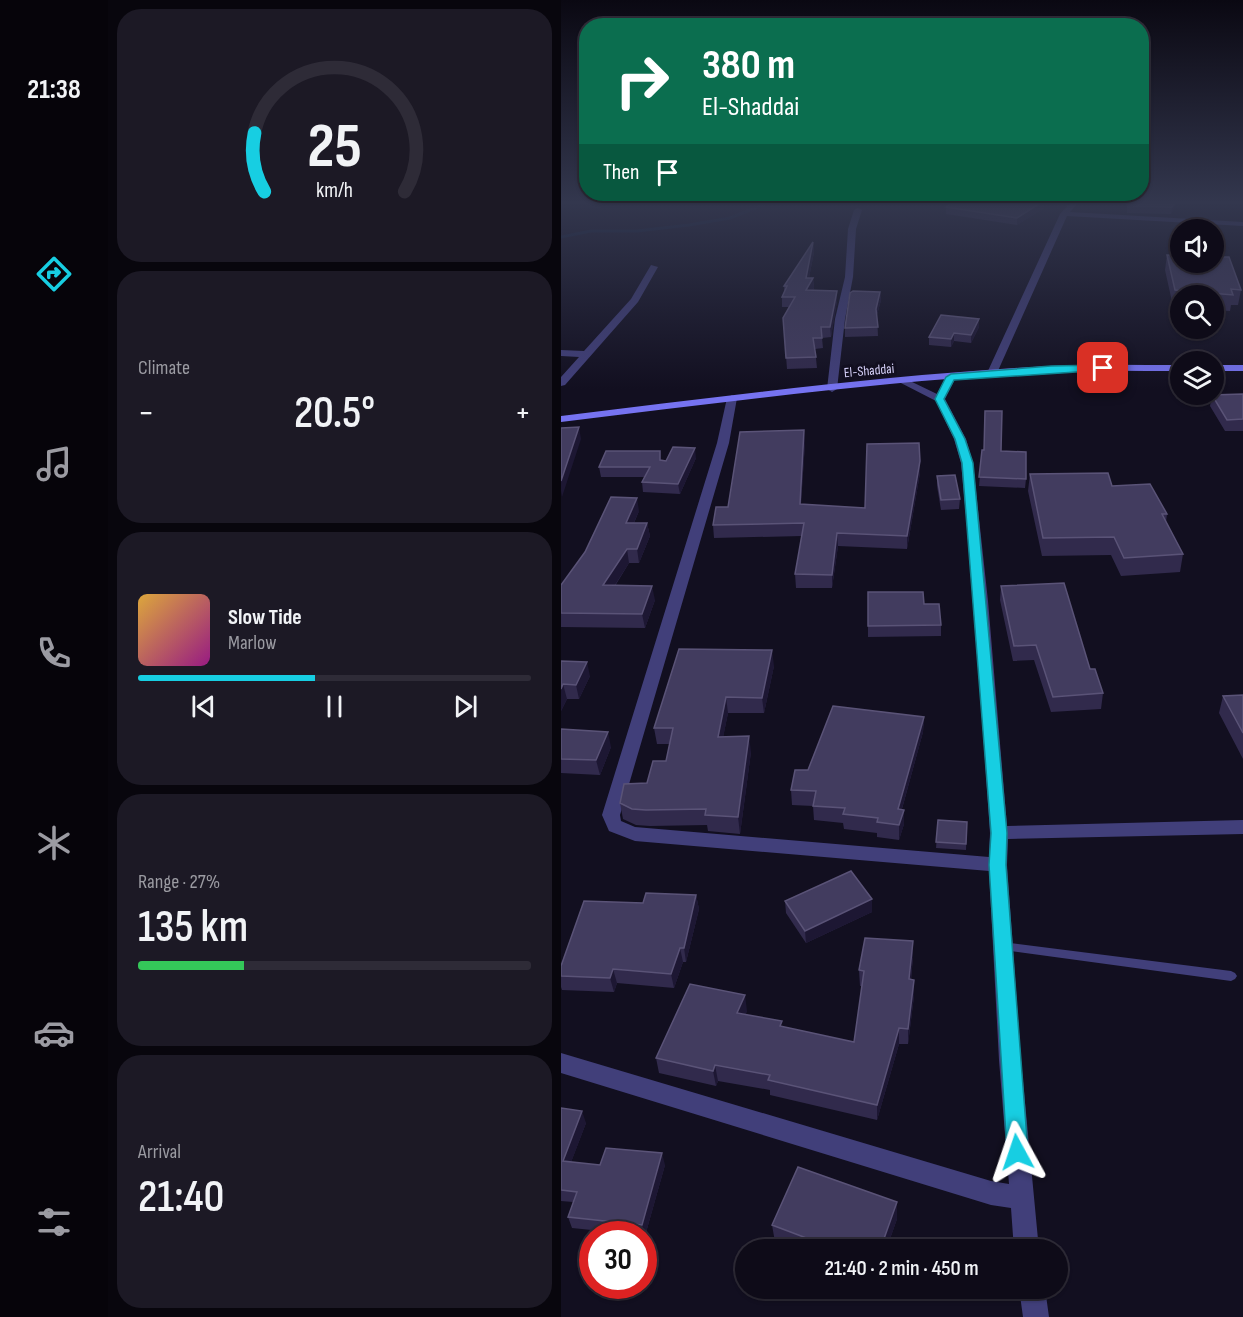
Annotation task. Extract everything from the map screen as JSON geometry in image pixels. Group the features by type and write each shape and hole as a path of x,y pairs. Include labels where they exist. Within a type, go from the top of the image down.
{"street":[{"path":"832,388 840,319 850,265"},
{"path":"992,373 1041,265"},
{"path":"561,383 635,300 654,267"},
{"path":"561,353 585,354"},
{"name":"El-Shaddai","path":"561,419 732,398 992,373 1170,368"},
{"path":"1224,368 1243,368"},
{"path":"940,399 951,377"},
{"path":"903,382 940,399 960,439 967,463 981,601 999,833 998,865 1003,946 1026,1239"},
{"path":"732,398 723,443 611,815 611,822 617,830 635,834 998,865"},
{"path":"999,833 1243,827"},
{"path":"561,1063 991,1193 1021,1198"},
{"path":"1034,1299 1036,1317"}],"lane":[{"path":"1003,946 1231,976"}],"building":[{"path":"798,265 808,265 806,278 813,278 806,290 837,291 830,327 821,327 822,338 813,338 816,357 786,358 783,318 795,297 782,297 787,286 784,286"},
{"path":"1224,265 1232,265 1241,290 1231,289 1233,295 1224,294 1224,285 1174,285 1171,273 1224,273"},
{"path":"853,291 880,292 876,309 878,327 845,328 850,293"},
{"path":"941,315 979,319 971,335 954,333 951,339 929,337"},
{"path":"1243,394 1243,419 1227,420 1218,405 1224,405 1224,395"},
{"path":"985,411 1002,411 1001,451 1026,452 1026,479 979,477 982,450 984,450"},
{"path":"579,427 561,481 561,428"},
{"path":"804,430 800,504 865,508 867,444 919,443 920,461 907,536 837,533 832,575 795,574 804,523 713,525 716,507 728,507 740,432"},
{"path":"673,447 695,448 678,484 642,482 650,467 599,467 606,451 660,451 660,460 666,461"},
{"path":"1108,473 1112,486 1150,484 1167,514 1162,514 1183,554 1124,558 1114,537 1043,538 1030,474"},
{"path":"955,475 960,499 941,500 937,476"},
{"path":"611,497 637,498 626,523 647,523 637,549 627,549 603,585 652,586 642,614 561,613 561,585 585,552"},
{"path":"1064,583 1090,669 1095,669 1103,693 1053,697 1036,645 1014,646 1001,586"},
{"path":"868,592 923,592 924,604 939,604 941,625 868,626"},
{"path":"679,649 772,650 762,698 726,697 718,737 749,736 738,817 705,815 706,809 632,809 620,803 624,784 647,783 653,761 666,761 673,728 654,728"},
{"path":"561,661 587,662 576,685 563,684 561,689"},
{"path":"1243,695 1243,733 1223,696"},
{"path":"833,706 924,717 898,809 904,810 899,825 877,822 878,818 843,814 845,808 813,806 816,791 791,790 795,770 808,770"},
{"path":"561,729 608,732 596,760 561,759"},
{"path":"938,820 967,822 966,844 936,842"},
{"path":"851,871 872,899 805,931 785,901"},
{"path":"646,893 696,895 684,948 680,948 671,974 613,969 610,978 561,976 561,966 584,901 643,903"},
{"path":"865,938 913,941 909,979 914,980 908,1029 899,1028 877,1105 768,1080 770,1075 715,1065 713,1071 656,1058 690,984 745,995 737,1013 782,1021 780,1026 854,1042 864,971 859,970"},
{"path":"561,1108 582,1111 563,1161 600,1165 606,1148 662,1153 643,1221 605,1221 568,1217 577,1192 561,1190"},
{"path":"798,1167 897,1202 884,1239 809,1239 772,1225"}],"route":[{"path":"1017,1152 998,865 999,833 975,539 967,463 960,439 940,399 951,377 1051,369 1103,368"}]}
